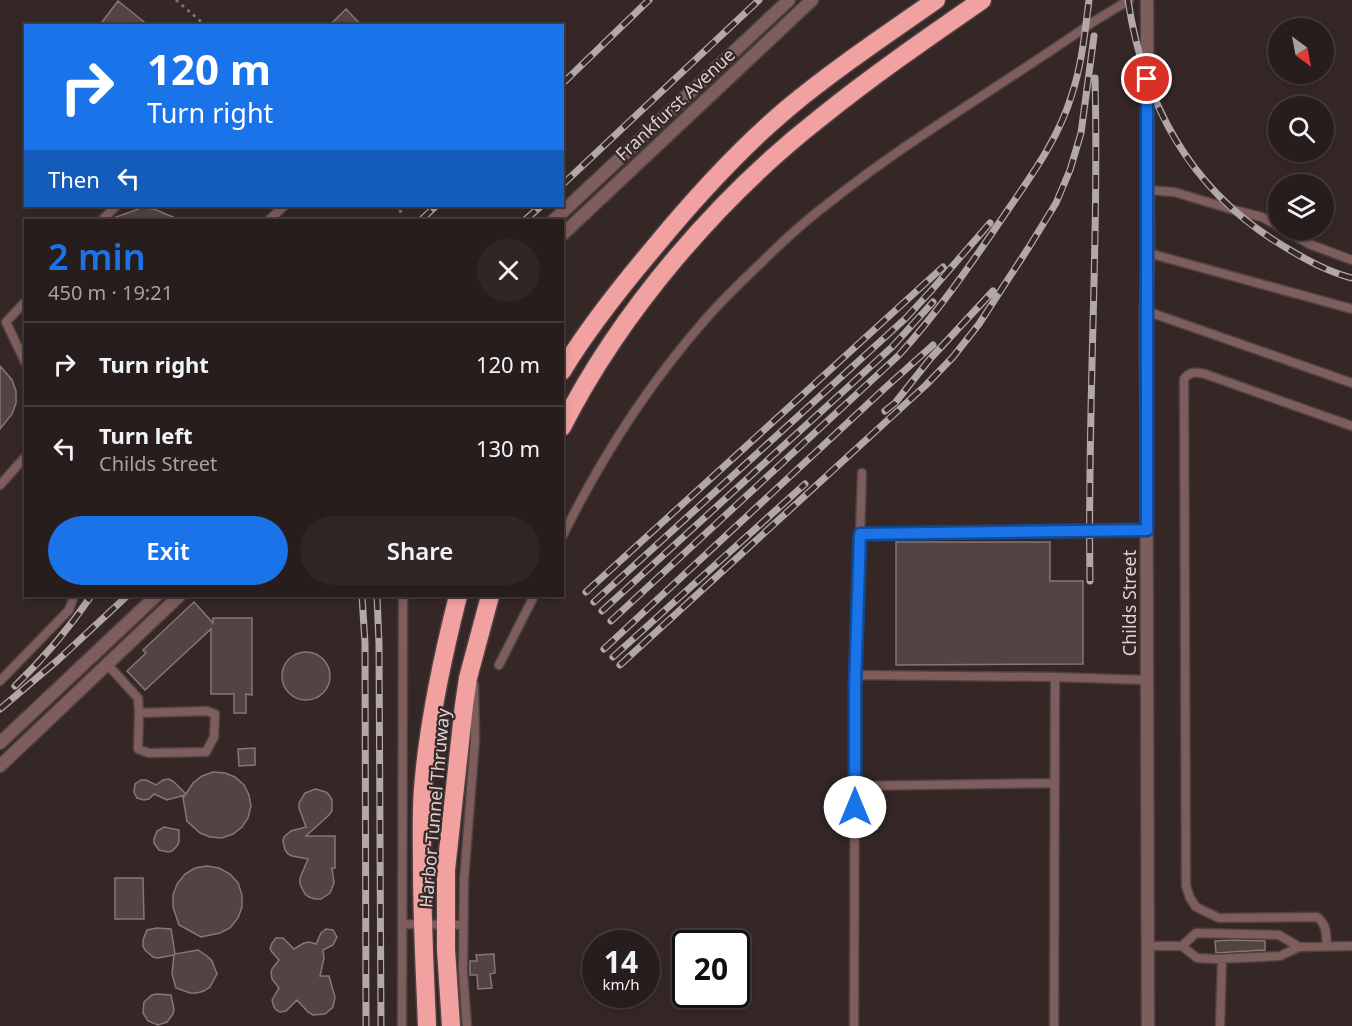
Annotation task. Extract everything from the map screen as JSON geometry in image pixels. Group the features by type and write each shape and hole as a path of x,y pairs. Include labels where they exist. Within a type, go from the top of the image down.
{"highway":[{"path":"564,368 623,285 651,251 758,134 828,76 936,0"},
{"path":"564,423 610,344 647,294 692,240 749,180 818,119 880,71 982,0"},
{"name":"Harbor Tunnel Thruway","path":"427,1026 423,925 423,790 439,675 458,597"},
{"name":"Harbor Tunnel Thruway","path":"451,1026 446,949 455,925 446,870 464,705 490,597"}],"street":[{"name":"Frankfurst Avenue","path":"555,219 789,0"},
{"name":"Frankfurst Avenue","path":"564,233 812,0"},
{"name":"Childs Street","path":"1147,0 1148,1026"},
{"path":"0,743 155,597"},
{"path":"0,766 178,597"}],"lane":[{"path":"564,533 603,462 637,408 670,363 705,320 785,239 828,202 873,169 1129,0"},
{"path":"1147,190 1174,192 1268,220"},
{"path":"103,219 115,207"},
{"path":"270,219 283,207"},
{"path":"1303,240 1352,260"},
{"path":"1148,253 1352,309"},
{"path":"24,303 6,322 24,360"},
{"path":"1146,311 1352,383"},
{"path":"1326,946 1325,927 1322,920 1317,917 1219,918 1196,907 1186,886 1184,379 1188,374 1195,372 1205,374 1352,426"},
{"path":"0,485 24,458"},
{"path":"854,1026 855,675 862,473"},
{"path":"860,534 1147,530"},
{"path":"0,681 69,610 74,597"},
{"path":"402,1026 403,597"},
{"path":"500,665 534,597"},
{"path":"107,664 138,698 138,749 148,753 206,752 214,737 215,714 207,711 139,713"},
{"path":"855,675 1146,680"},
{"path":"1054,1026 1055,677"},
{"path":"855,786 1055,783"},
{"path":"402,924 455,925 463,972 467,1026"},
{"path":"1182,946 1196,933 1279,935 1299,947"},
{"path":"1147,946 1182,946 1197,958 1222,959 1280,956 1299,947 1352,946"},
{"path":"1220,1026 1222,959"}],"path":[{"path":"176,0 204,24"}],"building":[{"path":"118,1 147,24 101,24"},
{"path":"346,9 360,24 331,24"},
{"path":"141,208 154,209 178,219 112,219"},
{"path":"0,366 12,380 16,391 16,403 12,414 0,429"},
{"path":"896,542 1050,542 1050,581 1083,581 1083,664 896,665"},
{"path":"194,602 213,623 213,618 252,618 252,695 246,694 246,713 234,713 234,694 211,694 211,629 145,690 127,671 146,653 143,650"},
{"path":"301,652 311,652 323,659 330,671 330,681 323,693 311,700 301,700 286,689 282,681 282,671 293,656"},
{"path":"255,748 255,765 239,766 238,749"},
{"path":"213,772 235,777 244,785 251,806 248,818 242,827 222,838 200,833 187,821 183,798 185,795 167,800 154,794 144,800 137,798 134,792 135,784 141,780 156,785 169,779 186,794 193,783"},
{"path":"315,789 329,795 332,800 332,811 306,836 335,836 335,868 332,868 334,883 330,893 321,899 309,897 300,884 300,878 308,859 288,854 283,841 291,831 306,827 299,803 305,793"},
{"path":"164,827 179,830 177,846 168,852 159,850 154,843 157,831"},
{"path":"207,866 219,868 230,874 238,883 242,895 242,907 238,918 230,928 220,933 201,937 179,925 173,907 173,895 177,884 185,874 195,868"},
{"path":"115,878 143,878 144,919 115,919"},
{"path":"171,929 175,954 198,950 212,961 217,974 210,987 197,993 176,988 172,974 174,955 153,957 143,946 147,930"},
{"path":"326,929 333,930 337,937 333,945 323,950 324,958 320,976 329,976 335,997 333,1007 325,1014 313,1015 297,1000 286,1011 276,1010 272,1000 279,988 272,979 271,972 279,960 270,949 272,943 276,938 283,938 294,949 304,943 316,944 321,933"},
{"path":"1215,941 1265,941 1265,950 1216,953"},
{"path":"494,954 495,973 490,974 492,988 478,989 477,975 470,975 470,961 477,961 476,955"},
{"path":"157,994 171,995 174,1009 167,1022 158,1025 148,1021 143,1013 144,1002"}],"railway":[{"path":"564,82 649,0"},
{"path":"564,183 759,0"},
{"path":"611,621 899,355 940,306 1032,175 1059,128 1078,71 1089,0"},
{"path":"1128,0 1135,39 1146,76 1177,143 1198,173 1223,200 1252,225 1309,261 1352,278"},
{"path":"620,665 926,385 953,357 979,324 1056,203 1070,170 1081,133 1094,36"},
{"path":"1090,581 1095,78"},
{"path":"422,219 435,207"},
{"path":"526,219 540,207"},
{"path":"594,602 906,318 990,223"},
{"path":"586,592 943,267"},
{"path":"885,411 895,403 930,359 993,291"},
{"path":"602,611 892,347 933,302"},
{"path":"604,649 933,345"},
{"path":"613,657 805,484"},
{"path":"15,686 56,643 90,597"},
{"path":"0,709 58,660 126,597"},
{"path":"362,597 365,643 366,1026"},
{"path":"377,597 381,1026"}],"route":[{"path":"855,807 855,686 860,534 1147,530 1147,79"}]}
